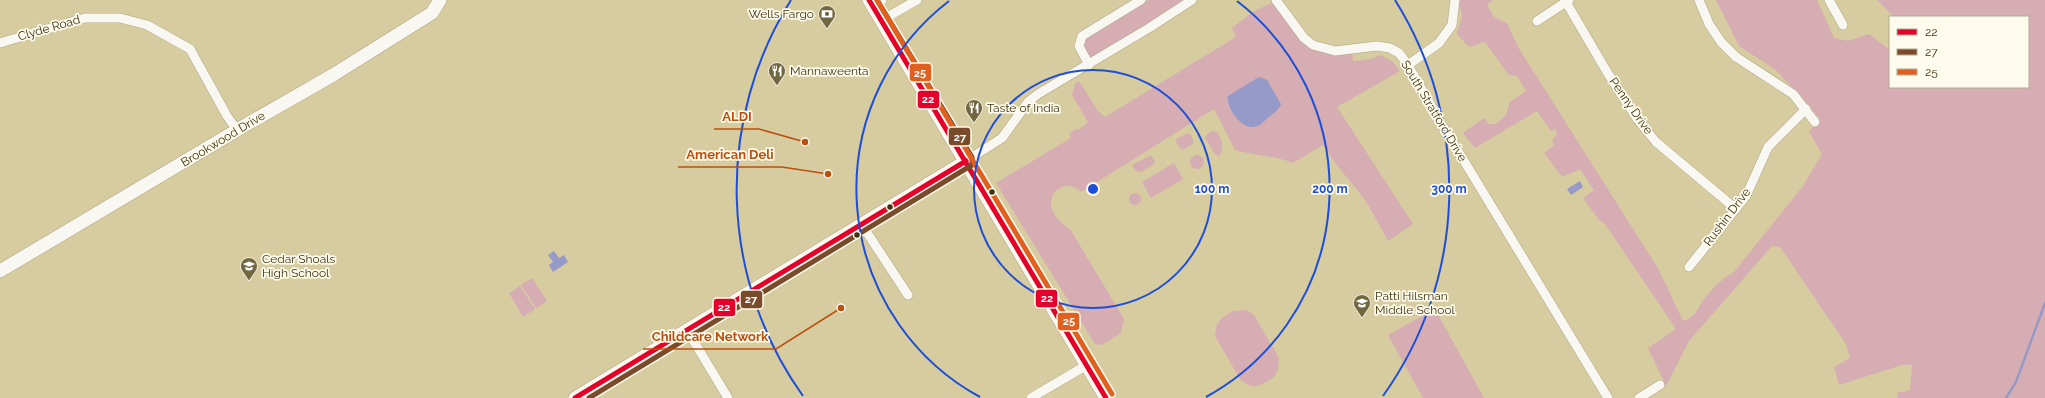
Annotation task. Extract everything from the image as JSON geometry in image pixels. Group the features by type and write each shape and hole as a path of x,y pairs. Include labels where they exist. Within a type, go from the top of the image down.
{"street":[{"name":"Brookwood Drive","path":"0,271 237,130 333,75 432,13 440,0"},
{"path":"882,20 917,0"},
{"path":"1089,65 1079,46 1082,36 1141,0"},
{"path":"575,398 862,225 1002,138 1028,102 1038,94 1089,65 1179,10 1192,0"},
{"name":"South Stratford Drive","path":"1276,0 1304,38 1313,45 1335,51 1377,46 1390,48 1399,52 1608,398"},
{"path":"1408,65 1439,44 1452,25 1455,0"},
{"path":"1699,0 1709,24 1721,42 1748,67 1788,90 1806,109 1815,122"},
{"path":"1829,0 1843,25"},
{"path":"1536,20 1568,1"},
{"name":"Penny Drive","path":"1568,1 1607,72 1638,120 1652,136 1736,209"},
{"path":"875,2 882,20 1106,398"},
{"name":"Clyde Road","path":"0,42 85,18 120,18 147,25 190,49 227,116 237,130"},
{"name":"Rushin Drive","path":"1689,267 1736,209 1750,188 1768,147 1806,109"},
{"path":"862,225 908,295"},
{"path":"687,330 728,398"},
{"path":"1031,398 1087,365"},
{"path":"1639,398 1660,385"}],"shaded area":[{"path":"1148,0 1189,0 1090,58 1082,47 1085,37"},
{"path":"1458,0 1493,0 1487,4 1494,17 1507,23 1518,47 1659,270 1683,321 1693,316 1712,289 1734,272 1803,186 1822,154 1809,132 1820,119 1776,70 1739,46 1716,0 1817,0 1834,38 1848,41 1869,34 1889,49 1889,88 2029,88 2029,16 1893,16 1877,0 2045,0 2045,398 1898,398 1897,393 1910,390 1912,365 1902,365 1839,385 1834,367 1850,358 1846,344 1780,247 1772,246 1689,341 1666,386 1648,348 1676,329 1605,224 1599,220 1583,198 1594,190 1580,169 1562,177 1544,153 1554,145 1552,140 1557,134 1555,129 1551,131 1537,111 1475,148 1463,133 1484,118 1489,124 1496,124 1506,115 1510,102 1526,91 1517,76 1509,75 1485,42 1469,47 1457,34 1462,16"},
{"path":"1275,1 1296,35 1313,48 1323,52 1352,53 1353,61 1371,59 1381,55 1393,62 1400,71 1337,107 1413,224 1388,241 1365,200 1323,145 1293,163 1279,158 1235,150 1214,109 1081,192 1074,187 1066,186 1059,188 1054,193 1051,200 1052,209 1058,219 1070,229 1124,319 1121,333 1102,345 1095,344 996,183 1071,138 1069,134 1076,129 1079,130 1088,122 1072,95 1075,83 1079,81 1098,111 1105,117 1236,37 1232,28 1253,12"},
{"path":"1212,131 1217,132 1221,141 1222,150 1219,156 1215,154 1205,138 1208,133"},
{"path":"1188,133 1191,135 1194,143 1182,150 1177,144 1176,139"},
{"path":"1151,155 1155,162 1154,164 1141,172 1135,171 1132,165"},
{"path":"1197,155 1202,157 1204,162 1202,167 1197,169 1192,167 1190,162 1192,157"},
{"path":"1174,163 1183,179 1151,198 1142,182"},
{"path":"1133,193 1137,193 1141,199 1137,205 1133,205 1129,201 1129,197"},
{"path":"532,278 547,301 536,308 521,285"},
{"path":"520,286 535,309 523,317 509,293"},
{"path":"1435,309 1484,398 1423,398 1388,335"},
{"path":"1246,310 1254,315 1279,358 1278,370 1274,377 1259,386 1251,386 1241,381 1215,336 1217,324 1222,318 1233,311"}],"water":[{"path":"1259,77 1267,80 1281,104 1276,111 1259,125 1253,127 1239,121 1229,106 1228,96"},
{"path":"1580,181 1583,187 1571,195 1567,189"},
{"path":"554,251 559,258 564,255 568,262 553,272 549,265 553,262 548,255"}],"waterway":[{"path":"2006,398 2016,382 2045,303"}],"transit line":[{"name":"22","path":"869,0 1106,398"},
{"name":"27","path":"589,398 972,165 972,157 877,0"},
{"name":"25","path":"877,0 1112,394"},
{"name":"22","path":"575,398 966,161"}],"place":[{"name":"Wells Fargo","path":"827,29"},
{"name":"Mannaweenta","path":"777,86"},
{"name":"Taste of India","path":"974,123"},
{"name":"ALDI","path":"805,142"},
{"name":"American Deli","path":"828,174"},
{"name":"Cedar Shoals High School","path":"249,281"},
{"name":"Childcare Network","path":"841,308"},
{"name":"Patti Hilsman Middle School","path":"1362,318"}]}
